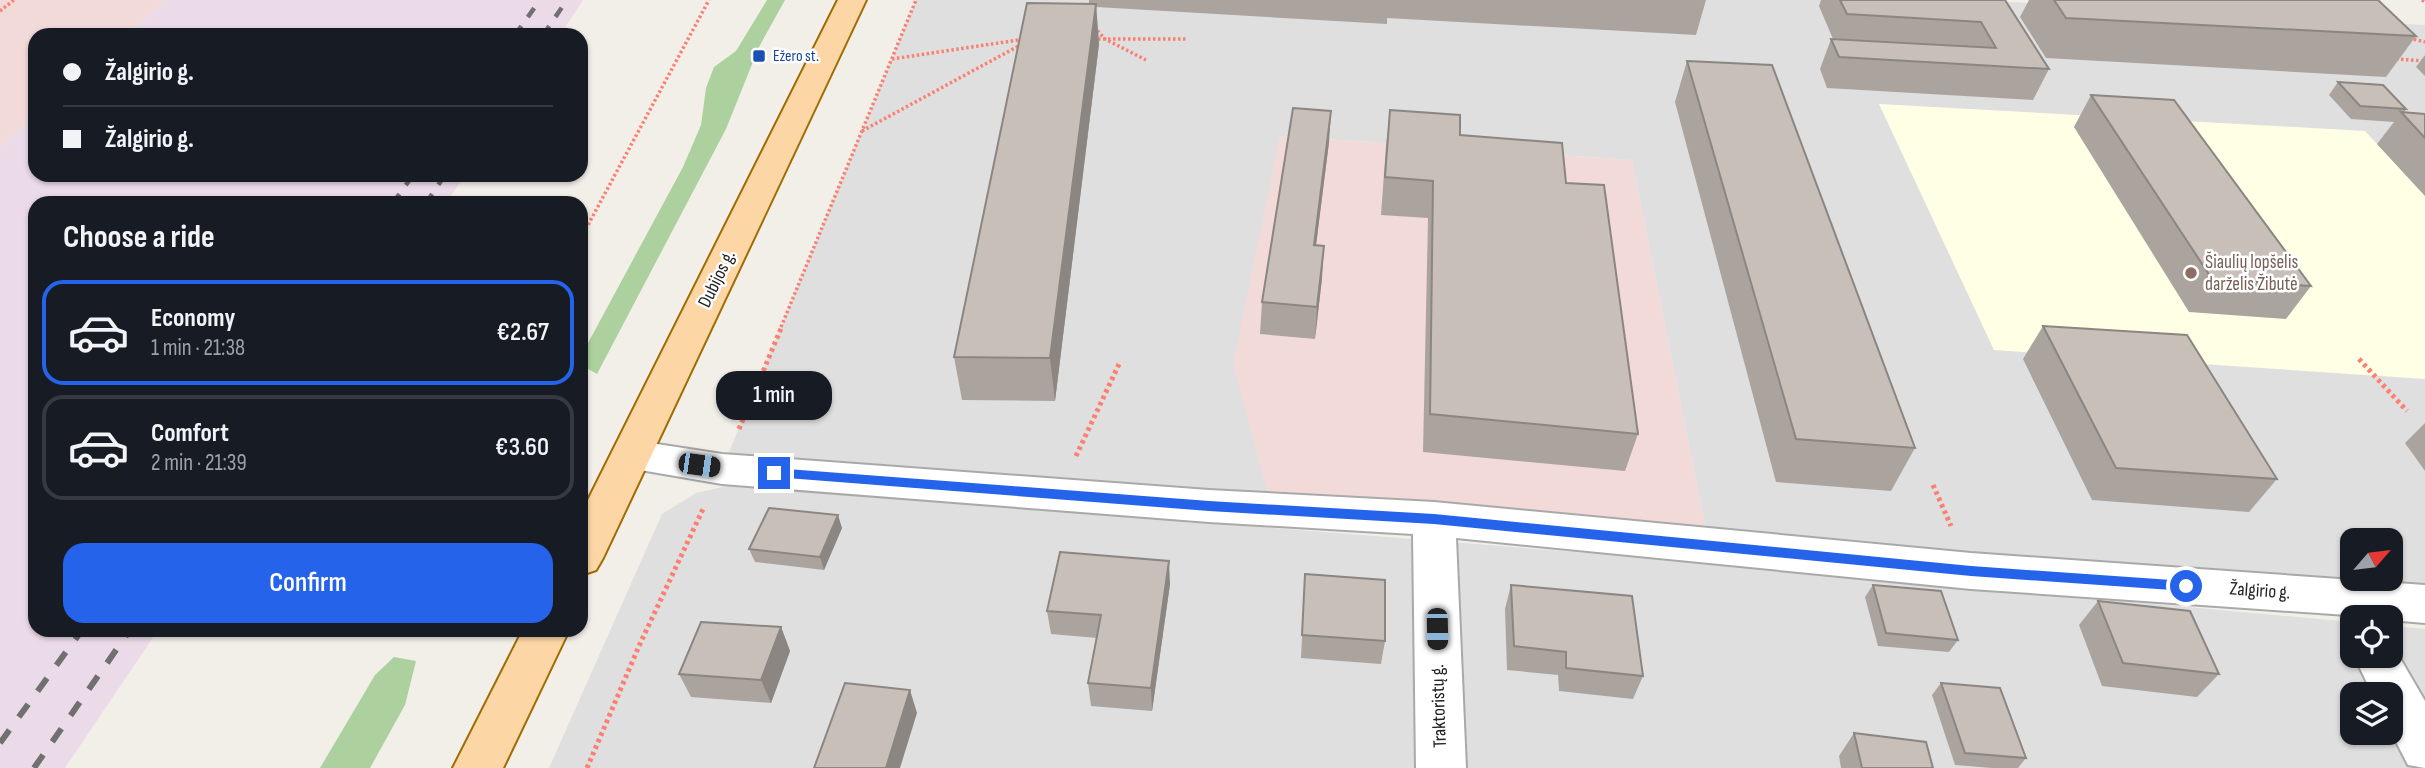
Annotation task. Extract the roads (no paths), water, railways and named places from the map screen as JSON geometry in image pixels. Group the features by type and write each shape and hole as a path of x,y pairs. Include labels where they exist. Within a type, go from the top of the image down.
{"main road":[{"name":"Dubijos g.","path":"588,544 852,0"},
{"path":"478,768 543,637"}],"street":[{"name":"Žalgirio g.","path":"631,455 722,468 1058,495 1434,519 2340,607"},
{"name":"Traktoristų g.","path":"1434,519 1441,768"},
{"name":"Žalgirio g.","path":"2403,605 2425,604"},
{"path":"2383,668 2425,749"}],"railway":[{"path":"520,28 540,0"},
{"path":"548,28 567,0"},
{"path":"398,196 408,182"},
{"path":"431,196 440,182"},
{"path":"0,743 77,637"},
{"path":"34,768 125,637"}],"place":[{"name":"Ežero st.","path":"759,56"},
{"name":"Šiaulių lopšelis darželis Žibutė","path":"2191,273"}]}
